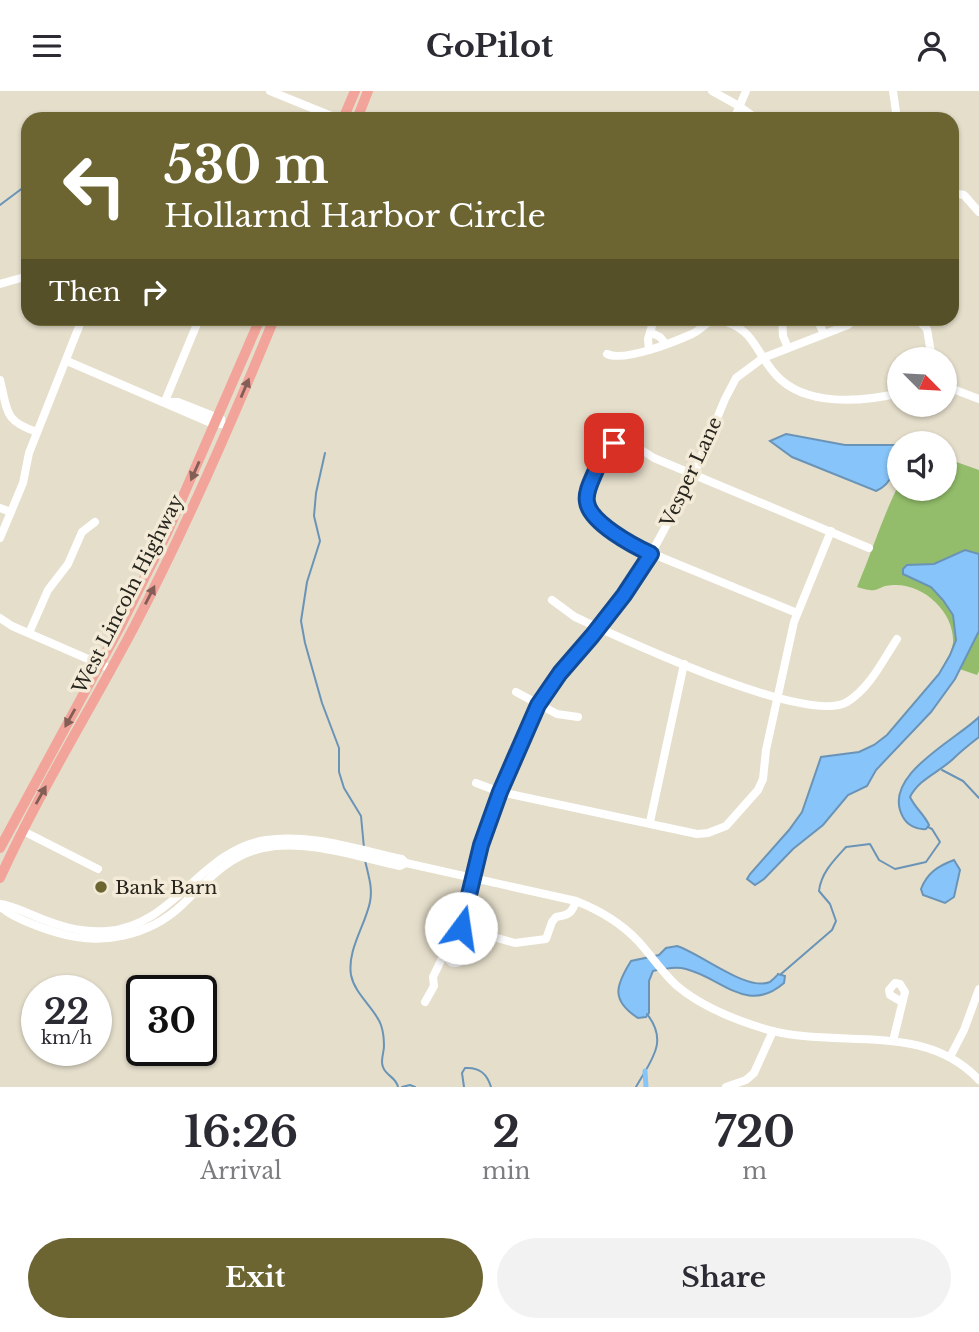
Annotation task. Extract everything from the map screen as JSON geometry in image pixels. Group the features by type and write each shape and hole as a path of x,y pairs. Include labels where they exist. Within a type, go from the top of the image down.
{"main road":[{"path":"344,112 355,91"},
{"path":"360,112 368,91"},
{"name":"West Lincoln Highway","path":"0,848 162,545 257,326"},
{"name":"West Lincoln Highway","path":"0,878 21,832 173,550 271,326"}],"street":[{"path":"270,91 321,112"},
{"path":"712,91 747,112"},
{"path":"737,112 746,91"},
{"path":"893,91 896,112"},
{"path":"959,194 964,195 979,212"},
{"path":"0,284 21,278"},
{"path":"0,538 22,487 27,458 79,326"},
{"path":"165,401 196,326"},
{"path":"649,349 652,326"},
{"path":"607,354 617,357 649,349 692,334 704,326"},
{"path":"732,326 752,337 778,377 800,390 845,400 887,396"},
{"path":"782,326 788,348"},
{"path":"820,326 824,334"},
{"name":"Vesper Lane","path":"425,1002 434,986 433,977 446,954 453,929 461,928 481,845 500,792 538,705 560,673 599,628 651,554 736,378 764,358 845,326"},
{"path":"924,326 930,347"},
{"path":"650,332 665,343"},
{"path":"67,361 165,401 178,402 229,425"},
{"path":"0,380 8,415 18,426 37,432"},
{"path":"957,391 979,399"},
{"path":"797,613 651,554 628,543 600,521 588,508 587,493 604,453 614,443 629,442 654,459 869,548"},
{"path":"0,508 11,512"},
{"path":"29,633 48,590 68,564 82,532 95,522"},
{"path":"476,783 500,792 697,834 726,826 758,790 763,779 774,697 797,613 831,531"},
{"path":"552,600 575,617 744,689 827,707 847,702 868,683 897,639"},
{"path":"0,618 111,669"},
{"path":"650,822 684,664"},
{"path":"516,692 557,714 578,717"},
{"path":"21,832 98,869"},
{"path":"0,905 72,930 109,931 129,927 160,912 208,867 226,854 263,840 312,840 576,901 592,907 620,925 672,982 697,1000 747,1023 800,1037 919,1044 950,1056 979,1080"},
{"path":"461,928 515,943 546,939 552,922 556,917 567,916 572,912 576,901"},
{"path":"950,1056 968,1020 979,989"},
{"path":"893,1041 902,1002"},
{"path":"726,1087 741,1085 754,1073 773,1031"}],"green space":[{"path":"957,462 979,470 977,675 945,664 953,643 949,621 943,611 926,595 905,586 893,585 874,590 857,587 891,501 957,501"}],"water":[{"path":"786,434 845,445 887,445 887,482 876,491 792,457 770,441"},
{"path":"965,550 979,554 979,631 955,679 931,712 876,770 867,786 848,795 823,825 755,885 747,879 802,812 821,757 859,752 874,745 887,735 939,674 956,640 953,615 931,587 903,574 903,569 907,565 934,564"},
{"path":"979,717 979,737 924,781 910,797 929,825 923,829 910,825 903,817 899,802 902,787 924,760"},
{"path":"954,860 960,870 954,897 945,903 923,895 923,883 930,874"},
{"path":"677,946 749,982 770,982 778,974 785,976 784,983 771,992 758,996 746,995 686,969 653,971 649,981 649,1013 646,1017 638,1018 623,1005 620,998 618,992 622,977 631,961 659,955 666,948"}],"waterway":[{"path":"0,205 21,189"},
{"path":"325,453 314,516 320,541 307,582 301,621 322,703 339,748 339,772 344,788 361,816 364,848"},
{"path":"942,770 963,781 979,798"},
{"path":"781,974 832,930 836,921 830,904 819,891 820,884 825,873 846,847 870,844 879,860 895,869 926,862 940,842 928,827"},
{"path":"365,860 371,897 352,956 351,975 381,1025 384,1044 382,1065 398,1087"},
{"path":"636,1087 652,1059 657,1042 657,1033 647,1014"},
{"path":"464,1087 462,1073 465,1068 482,1072 491,1087"},
{"path":"645,1071 646,1087"},
{"path":"402,1087 415,1087"}],"place":[{"name":"Bank Barn","path":"101,887"}],"route":[{"path":"461,928 481,845 500,792 538,705 560,673 624,595 651,554 628,543 593,515 587,504 587,493 604,453 614,443"}]}
